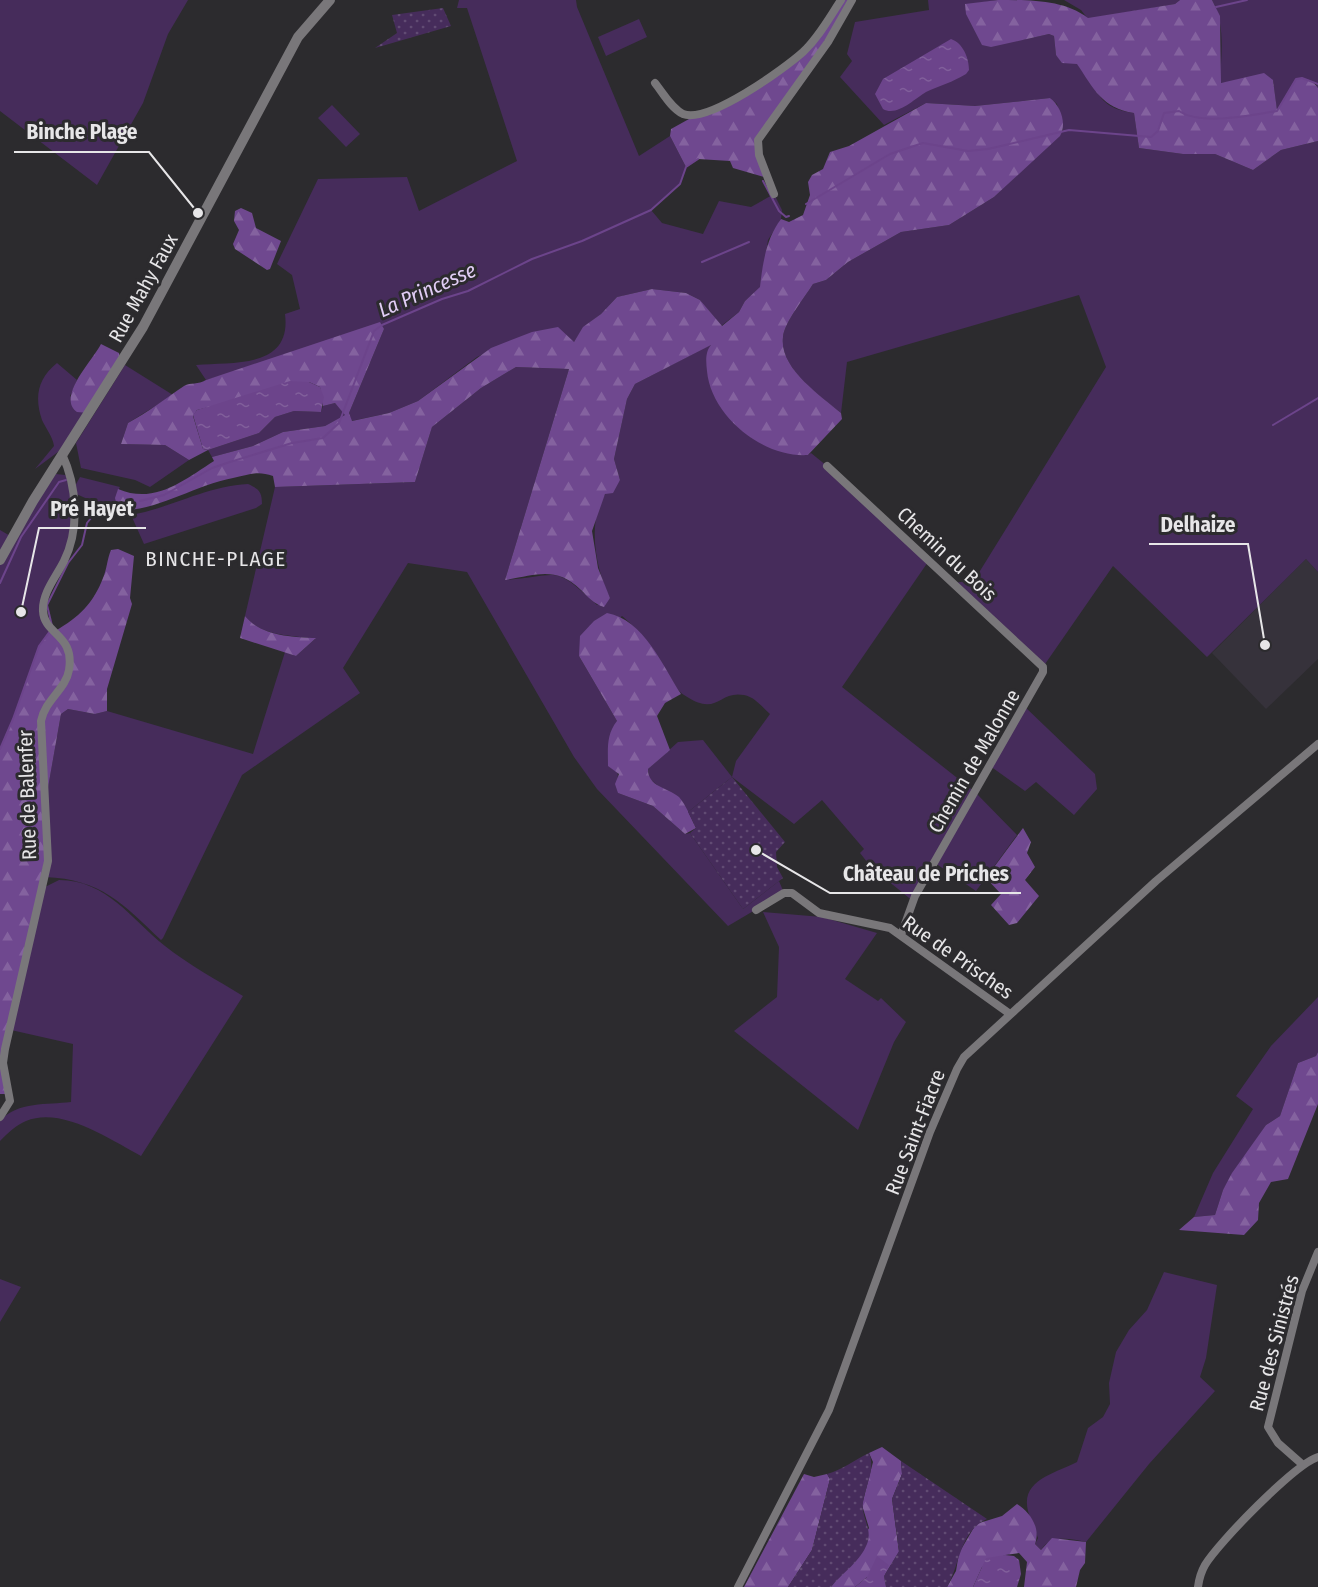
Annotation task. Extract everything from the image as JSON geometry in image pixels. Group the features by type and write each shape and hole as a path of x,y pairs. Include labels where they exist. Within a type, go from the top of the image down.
{"street":[{"name":"Rue Mahy Faux","path":"0,560 143,327 298,37 330,0"},
{"path":"655,83 670,103 683,114 698,114 738,98 763,83 803,51 820,33 841,0"},
{"path":"774,194 759,156 758,140 828,42 852,0"},
{"name":"Rue de Balenfer","path":"0,1117 10,1101 3,1063 8,1029 48,861 40,722 48,702 66,679 70,663 65,642 44,618 44,602 66,558 73,533 73,481 63,454"},
{"name":"Chemin du Bois","path":"827,466 1042,667"},
{"name":"Chemin de Malonne","path":"901,935 915,896 1043,672 1042,667"},
{"name":"Rue Saint-Fiacre","path":"738,1587 829,1410 930,1132 957,1069 972,1049 1156,880 1318,744"},
{"name":"Rue de Prisches","path":"756,910 784,893 792,893 819,913 890,928 1010,1014"},
{"name":"Rue des Sinistrés","path":"1303,1465 1278,1443 1268,1427 1302,1291 1318,1252"},
{"path":"1198,1587 1204,1566 1216,1550 1303,1465 1318,1457"}],"shaded area":[{"path":"0,0 188,0 168,34 143,103 97,185 0,111"},
{"path":"459,0 576,0 639,156 670,136 686,167 680,184 651,210 662,223 703,234 719,201 751,207 774,194 782,210 781,219 768,240 761,287 745,301 739,312 721,326 700,300 686,293 652,289 617,297 601,314 584,327 574,342 511,341 477,357 418,401 389,413 351,421 349,413 384,329 206,380 196,365 242,362 270,354 279,345 285,332 285,314 300,309 292,275 277,264 318,179 407,177 419,211 517,161 467,8 457,8"},
{"path":"928,0 998,0 965,5 1022,40 1049,34 1054,36 1056,55 1078,64 1104,101 1120,110 1134,113 1139,148 1183,154 1215,154 1253,170 1281,150 1318,141 1318,572 1306,559 1207,657 1113,566 1043,667 956,583 975,579 1106,367 1079,295 847,362 841,413 812,390 787,360 783,348 784,331 813,284 826,280 848,262 901,232 949,225 994,197 1063,131 1057,104 1050,98 975,106 926,103 884,125 840,77 852,61 847,54 855,22 929,10"},
{"path":"1064,0 1180,0 1175,4 1088,19 1081,10"},
{"path":"1212,0 1318,0 1318,88 1315,83 1277,111 1273,80 1220,83 1221,30"},
{"path":"443,8 451,26 375,48 397,33 392,15"},
{"path":"639,19 647,37 606,56 598,37"},
{"path":"332,105 360,134 346,147 318,118"},
{"path":"712,344 808,455 811,453 827,466 930,559 842,687 975,792 1017,835 976,891 935,863 914,902 871,867 860,853 864,849 822,800 794,824 732,777 736,761 770,714 755,700 744,695 728,696 711,704 704,704 684,695 647,643 622,616 579,656 617,721 618,793 653,806 685,834 690,833 743,909 779,881 784,893 728,926 597,789 574,757 467,572 408,563 343,668 360,693 242,775 161,940 135,915 96,888 65,879 45,877 46,799 61,714 68,709 95,714 107,711 253,754 285,652 296,656 315,639 268,631 259,628 245,616 275,487 415,482 432,427 481,388 516,367 569,369 505,580 555,575 572,583 597,605 610,598 597,560 596,517 606,493 620,480 614,459 627,399 635,384"},
{"path":"57,363 77,380 70,396 89,413 58,452 35,469 54,446 42,420 38,396 39,388 46,375"},
{"path":"125,365 173,395 128,423 121,444 165,445 189,460 150,487 135,480 81,468 76,443"},
{"path":"335,403 346,415 325,426 283,432 253,446 212,457 208,450 259,433 275,417 294,411 321,412 323,406"},
{"path":"56,474 65,475 75,486 80,477 120,487 117,492 119,513 74,493 73,533 43,607 52,629 39,646 0,749 0,530 12,537"},
{"path":"248,484 257,489 261,497 262,504 256,508 144,544 131,515 218,489"},
{"path":"1306,559 1318,572 1318,659 1266,709 1212,653"},
{"path":"1024,706 1095,774 1097,789 1074,815 1036,782 1025,791 990,766"},
{"path":"703,740 732,777 688,812 649,778 648,769 678,742"},
{"path":"732,777 785,842 776,852 777,867 783,878 743,909 690,833 696,828 688,812"},
{"path":"59,880 76,882 105,894 174,953 243,996 141,1156 86,1127 55,1118 26,1121 15,1127 0,1141 0,1121 15,1110 33,1105 71,1102 73,1044 11,1030 45,887"},
{"path":"763,912 822,917 877,933 845,979 878,1001 881,998 906,1022 894,1042 858,1130 734,1031 777,997 779,947"},
{"path":"1318,997 1318,1052 1316,1056 1298,1063 1280,1116 1266,1125 1223,1190 1215,1215 1194,1217 1213,1173 1253,1109 1236,1096 1271,1046"},
{"path":"1164,1272 1217,1285 1206,1358 1200,1377 1215,1391 1149,1464 1086,1542 1055,1540 1041,1550 1035,1544 1038,1538 1028,1511 1029,1491 1042,1479 1077,1462 1088,1428 1103,1417 1110,1404 1109,1383 1116,1352 1129,1330 1147,1310"},
{"path":"0,1279 21,1287 0,1322"},
{"path":"869,1453 871,1471 863,1508 869,1533 864,1550 856,1562 831,1587 788,1587 812,1550 830,1479 827,1474"},
{"path":"901,1461 987,1519 971,1532 966,1540 947,1587 886,1587 884,1576 899,1551 892,1499 902,1474"}],"green space":[{"path":"841,0 852,0 758,140 767,178 733,168 730,161 698,159 686,167 670,136 671,129 698,114 738,98 803,51"},
{"path":"998,0 1058,4 1088,18 1175,4 1180,0 1212,0 1220,16 1221,83 1264,73 1273,80 1277,110 1296,79 1311,81 1318,88 1318,141 1281,150 1253,170 1215,154 1183,154 1139,148 1134,113 1106,102 1077,64 1062,63 1056,55 1054,36 1049,34 991,47 982,45 966,14 965,4"},
{"path":"1050,98 1062,115 1063,126 1060,136 994,197 949,225 901,232 848,262 826,280 813,284 800,303 784,331 783,348 794,370 812,389 841,413 842,419 808,455 791,454 757,442 729,418 718,404 711,388 706,361 711,345 635,384 627,399 614,459 620,480 613,493 605,494 592,531 598,568 610,598 604,607 594,602 572,582 554,575 546,574 505,580 569,369 516,367 481,388 432,427 415,482 275,487 273,476 262,473 218,481 147,507 118,510 115,498 118,489 144,494 157,492 192,476 214,461 212,457 253,446 283,432 325,426 345,415 335,403 323,406 320,387 309,382 197,410 193,416 203,449 208,450 189,460 165,445 121,444 128,423 184,386 380,322 384,329 349,413 352,421 389,413 418,401 491,348 532,332 558,327 574,342 583,327 601,314 617,297 652,289 686,293 700,300 722,326 739,312 745,301 760,287 764,260 776,227 781,219 789,222 803,215 810,195 808,182 812,175 823,169 830,152 849,146 926,103 975,106"},
{"path":"241,208 252,213 256,228 281,241 270,269 267,270 235,249 233,244 239,230 234,221 235,211"},
{"path":"101,344 119,353 120,360 89,413 77,412 72,405 73,388"},
{"path":"118,549 134,556 130,598 132,604 107,689 107,711 95,714 68,709 61,714 46,799 48,844 5,1049 8,1094 0,1094 0,749 39,646 52,629 55,631 90,603 103,578 111,550"},
{"path":"607,613 620,617 642,634 681,694 665,703 657,716 670,750 648,769 651,780 679,797 686,808 696,828 685,834 653,806 618,793 615,784 619,774 608,766 609,737 617,721 579,656 580,636 594,621"},
{"path":"245,616 259,628 268,631 287,636 316,638 296,656 240,638"},
{"path":"1023,828 1031,842 1027,853 1035,867 1025,880 1039,896 1017,923 1009,925 991,905 1001,894 986,878"},
{"path":"1318,1052 1318,1104 1288,1179 1271,1182 1259,1203 1258,1220 1244,1235 1179,1230 1194,1217 1215,1215 1223,1190 1232,1173 1266,1125 1280,1116 1298,1063 1316,1056"},
{"path":"882,1447 901,1461 902,1474 892,1499 899,1552 884,1576 867,1577 855,1587 831,1587 869,1528 862,1505 873,1462 869,1453"},
{"path":"804,1474 814,1477 827,1474 830,1479 812,1550 788,1587 744,1587"},
{"path":"1017,1504 1033,1521 1037,1532 1035,1544 1041,1550 1052,1538 1086,1542 1085,1563 1080,1570 1076,1587 1024,1587 1027,1562 1019,1553 1005,1555 982,1567 973,1587 947,1587 956,1571 959,1553 976,1524 1002,1516"}],"water":[{"path":"951,39 962,47 966,56 969,70 966,74 926,92 900,109 888,111 883,109 875,94 883,79"},
{"path":"290,381 309,382 320,387 324,397 321,412 294,411 275,417 259,433 208,450 203,449 193,415 197,410"},
{"path":"877,1556 889,1565 884,1576 886,1587 855,1587 867,1577"},
{"path":"1014,1556 1019,1560 1021,1574 1017,1587 973,1587 986,1558"}],"waterway":[{"path":"1216,7 1247,0"},
{"name":"La Princesse","path":"806,204 890,154 923,143 968,151 988,149 1069,130 1151,137 1158,131 1164,113 1179,111 1200,118 1213,119 1277,111 1296,79 1302,78 1318,84"},
{"name":"La Princesse","path":"140,501 164,495 212,468 292,443 323,438 339,423 374,331 382,325 442,299 468,291 532,259 582,241 651,210 680,184 686,167 698,159"},
{"path":"763,181 779,211 786,217 789,216"},
{"path":"702,262 749,242"},
{"path":"1273,425 1318,398"},
{"path":"0,583 21,537 59,482 66,480"},
{"name":"La Princesse","path":"52,626 47,605 68,563 82,545 87,523 95,513"},
{"name":"La Princesse","path":"0,749 39,646 50,631"}],"place":[{"name":"Binche Plage","path":"198,213"},
{"name":"Pré Hayet","path":"21,612"},
{"name":"Delhaize","path":"1265,645"},
{"name":"Château de Priches","path":"756,850"}],"district":[{"name":"BINCHE-PLAGE","path":"216,559"}]}
